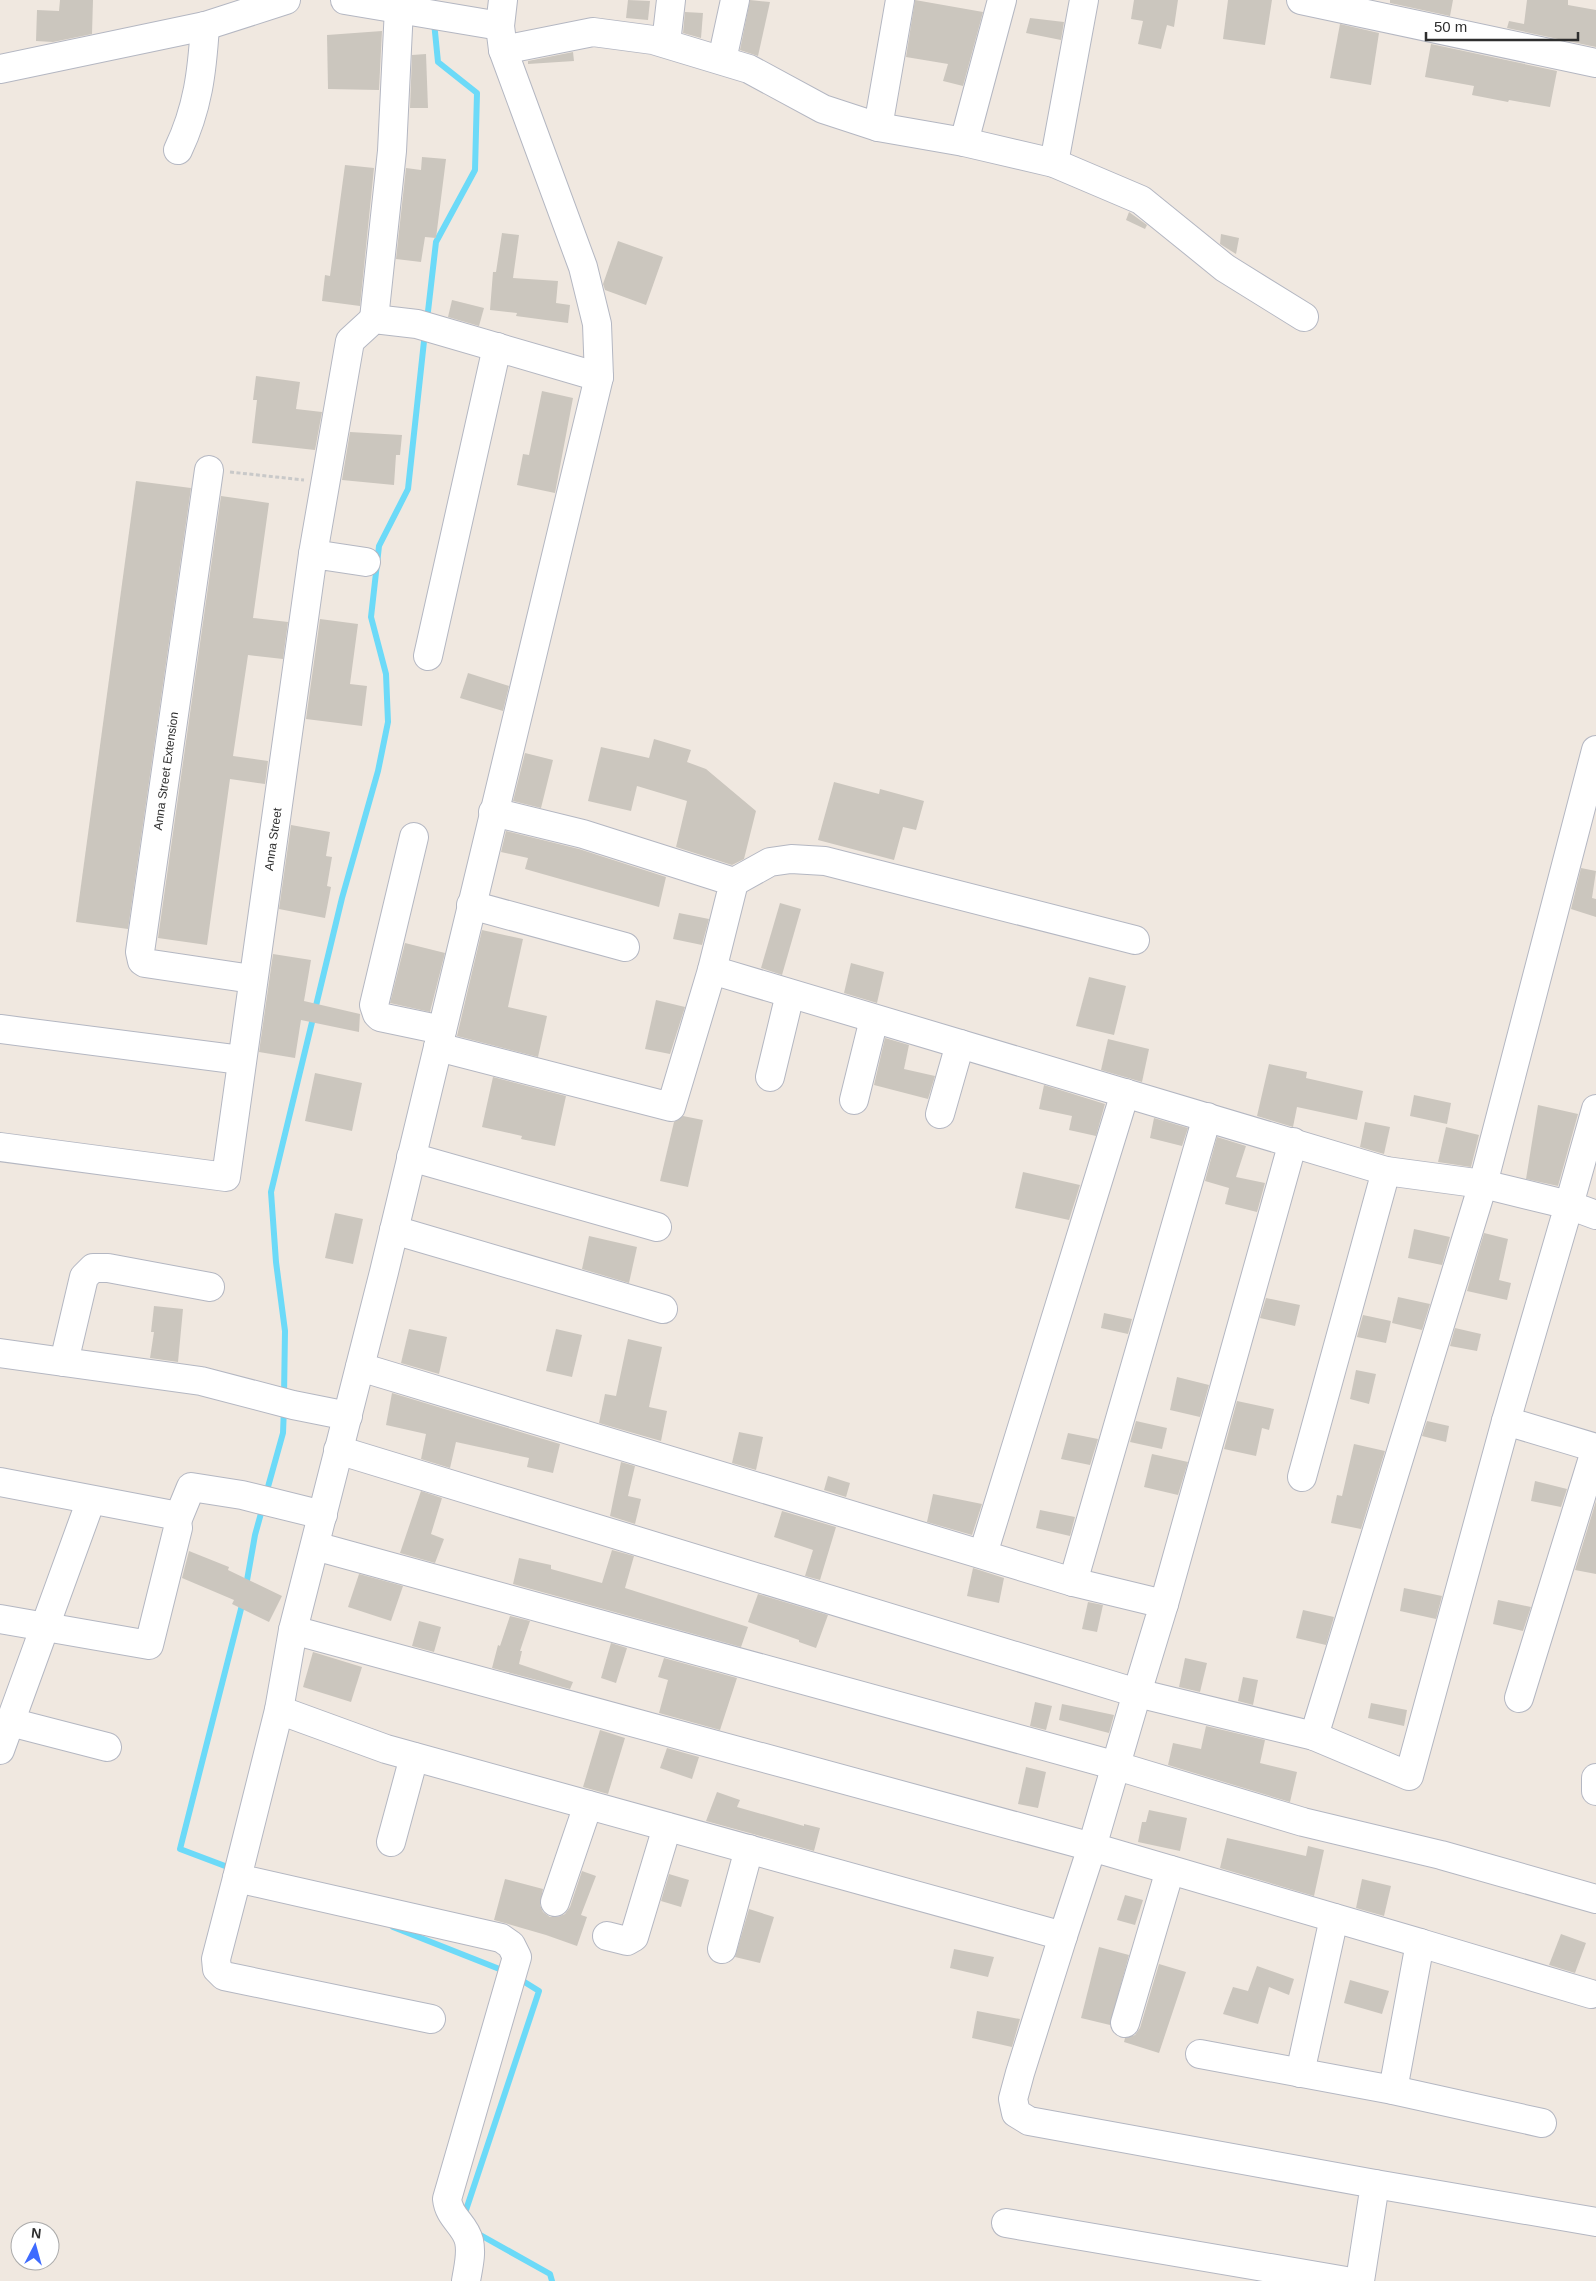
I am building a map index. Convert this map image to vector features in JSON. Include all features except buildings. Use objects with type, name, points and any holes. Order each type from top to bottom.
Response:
[{"type":"street","points":[[0,69],[205,26],[286,0]]},
{"type":"street","points":[[345,0],[502,25],[593,32],[666,43],[749,69],[823,109],[878,127],[964,142],[1054,163],[1141,200],[1225,268],[1304,317]]},
{"type":"street","points":[[666,43],[671,0]]},
{"type":"street","points":[[722,60],[735,0]]},
{"type":"street","points":[[878,127],[900,0]]},
{"type":"street","points":[[964,142],[1002,0]]},
{"type":"street","points":[[1054,163],[1084,0]]},
{"type":"street","points":[[1301,0],[1596,63]]},
{"type":"street","points":[[399,8],[392,151],[374,320],[426,327],[599,377]]},
{"type":"street","points":[[431,2019],[224,1976],[217,1969],[216,1959],[279,1710],[293,1630],[394,1230],[599,377],[597,324],[582,267],[502,25]]},
{"type":"street","points":[[178,150],[197,102],[203,65],[205,26]]},
{"type":"street","name":"Anna Street","points":[[0,1147],[226,1177],[252,979],[324,483],[350,341],[374,320]]},
{"type":"street","points":[[428,656],[498,347]]},
{"type":"street","name":"Anna Street Extension","points":[[209,470],[140,952],[142,961],[145,963],[252,979]]},
{"type":"street","points":[[313,554],[366,562]]},
{"type":"street","points":[[1314,1736],[1483,1184],[1596,750]]},
{"type":"street","points":[[493,812],[583,834],[734,882],[770,862],[790,859],[825,861],[1135,940]]},
{"type":"street","points":[[414,838],[374,1005],[380,1017],[440,1038],[671,1107],[712,970],[734,882]]},
{"type":"street","points":[[471,905],[625,947]]},
{"type":"street","points":[[712,970],[1207,1116],[1386,1171],[1483,1184],[1569,1205],[1596,1215]]},
{"type":"street","points":[[770,1077],[790,994]]},
{"type":"street","points":[[854,1100],[874,1019]]},
{"type":"street","points":[[0,1029],[241,1060]]},
{"type":"street","points":[[940,1114],[960,1044]]},
{"type":"street","points":[[983,1554],[1125,1093]]},
{"type":"street","points":[[338,1450],[1138,1693],[1314,1736],[1409,1776],[1506,1421],[1596,1109]]},
{"type":"street","points":[[1074,1582],[1207,1116]]},
{"type":"street","points":[[1293,1142],[1117,1766],[1020,2073],[1014,2099],[1016,2114],[1029,2121],[1596,2222]]},
{"type":"street","points":[[411,1157],[657,1227]]},
{"type":"street","points":[[1302,1477],[1386,1171]]},
{"type":"street","points":[[394,1230],[663,1309]]},
{"type":"street","points":[[64,1362],[84,1277],[93,1268],[108,1268],[210,1287]]},
{"type":"street","points":[[0,1353],[200,1381],[293,1405],[348,1416]]},
{"type":"street","points":[[360,1367],[1074,1582],[1164,1604]]},
{"type":"street","points":[[1506,1421],[1596,1448],[1519,1698]]},
{"type":"street","points":[[0,1482],[172,1515],[177,1520]]},
{"type":"street","points":[[0,1619],[149,1645],[178,1528],[177,1520],[191,1487],[242,1495],[323,1515]]},
{"type":"street","points":[[0,1750],[91,1500]]},
{"type":"street","points":[[315,1546],[1117,1766],[1270,1813],[1441,1855],[1596,1899]]},
{"type":"street","points":[[293,1630],[1092,1847],[1591,1994]]},
{"type":"street","points":[[279,1710],[386,1749],[1064,1936]]},
{"type":"street","points":[[10,1722],[107,1748]]},
{"type":"street","points":[[390,1842],[414,1757]]},
{"type":"street","points":[[1596,1778],[1596,1791]]},
{"type":"street","points":[[556,1902],[588,1805]]},
{"type":"street","points":[[607,1936],[627,1940],[634,1937],[667,1827]]},
{"type":"street","points":[[722,1949],[748,1849]]},
{"type":"street","points":[[1125,2023],[1170,1870]]},
{"type":"street","points":[[237,1878],[500,1938],[511,1945],[516,1957],[446,2199],[448,2210],[465,2231],[469,2241],[470,2256],[466,2281]]},
{"type":"street","points":[[1300,2073],[1334,1918]]},
{"type":"street","points":[[1392,2090],[1420,1943]]},
{"type":"street","points":[[1200,2054],[1392,2090],[1542,2123]]},
{"type":"street","points":[[1360,2281],[1375,2184]]},
{"type":"street","points":[[1006,2223],[1346,2281]]},
{"type":"path","points":[[209,470],[324,483]]},
{"type":"waterway","points":[[427,320],[436,242],[475,170],[477,93],[438,62],[434,22]]},
{"type":"waterway","points":[[284,1396],[285,1331],[276,1262],[271,1192],[342,898],[378,771],[388,722],[386,674],[371,617],[379,546],[408,489],[425,332]]},
{"type":"waterway","points":[[266,1494],[283,1433],[284,1408]]},
{"type":"waterway","points":[[246,1586],[255,1535],[263,1506]]},
{"type":"waterway","points":[[233,1869],[180,1849],[243,1601]]},
{"type":"waterway","points":[[393,1927],[507,1972]]},
{"type":"waterway","points":[[464,2216],[539,1991],[518,1978]]},
{"type":"waterway","points":[[475,2232],[550,2274],[552,2281]]}]
